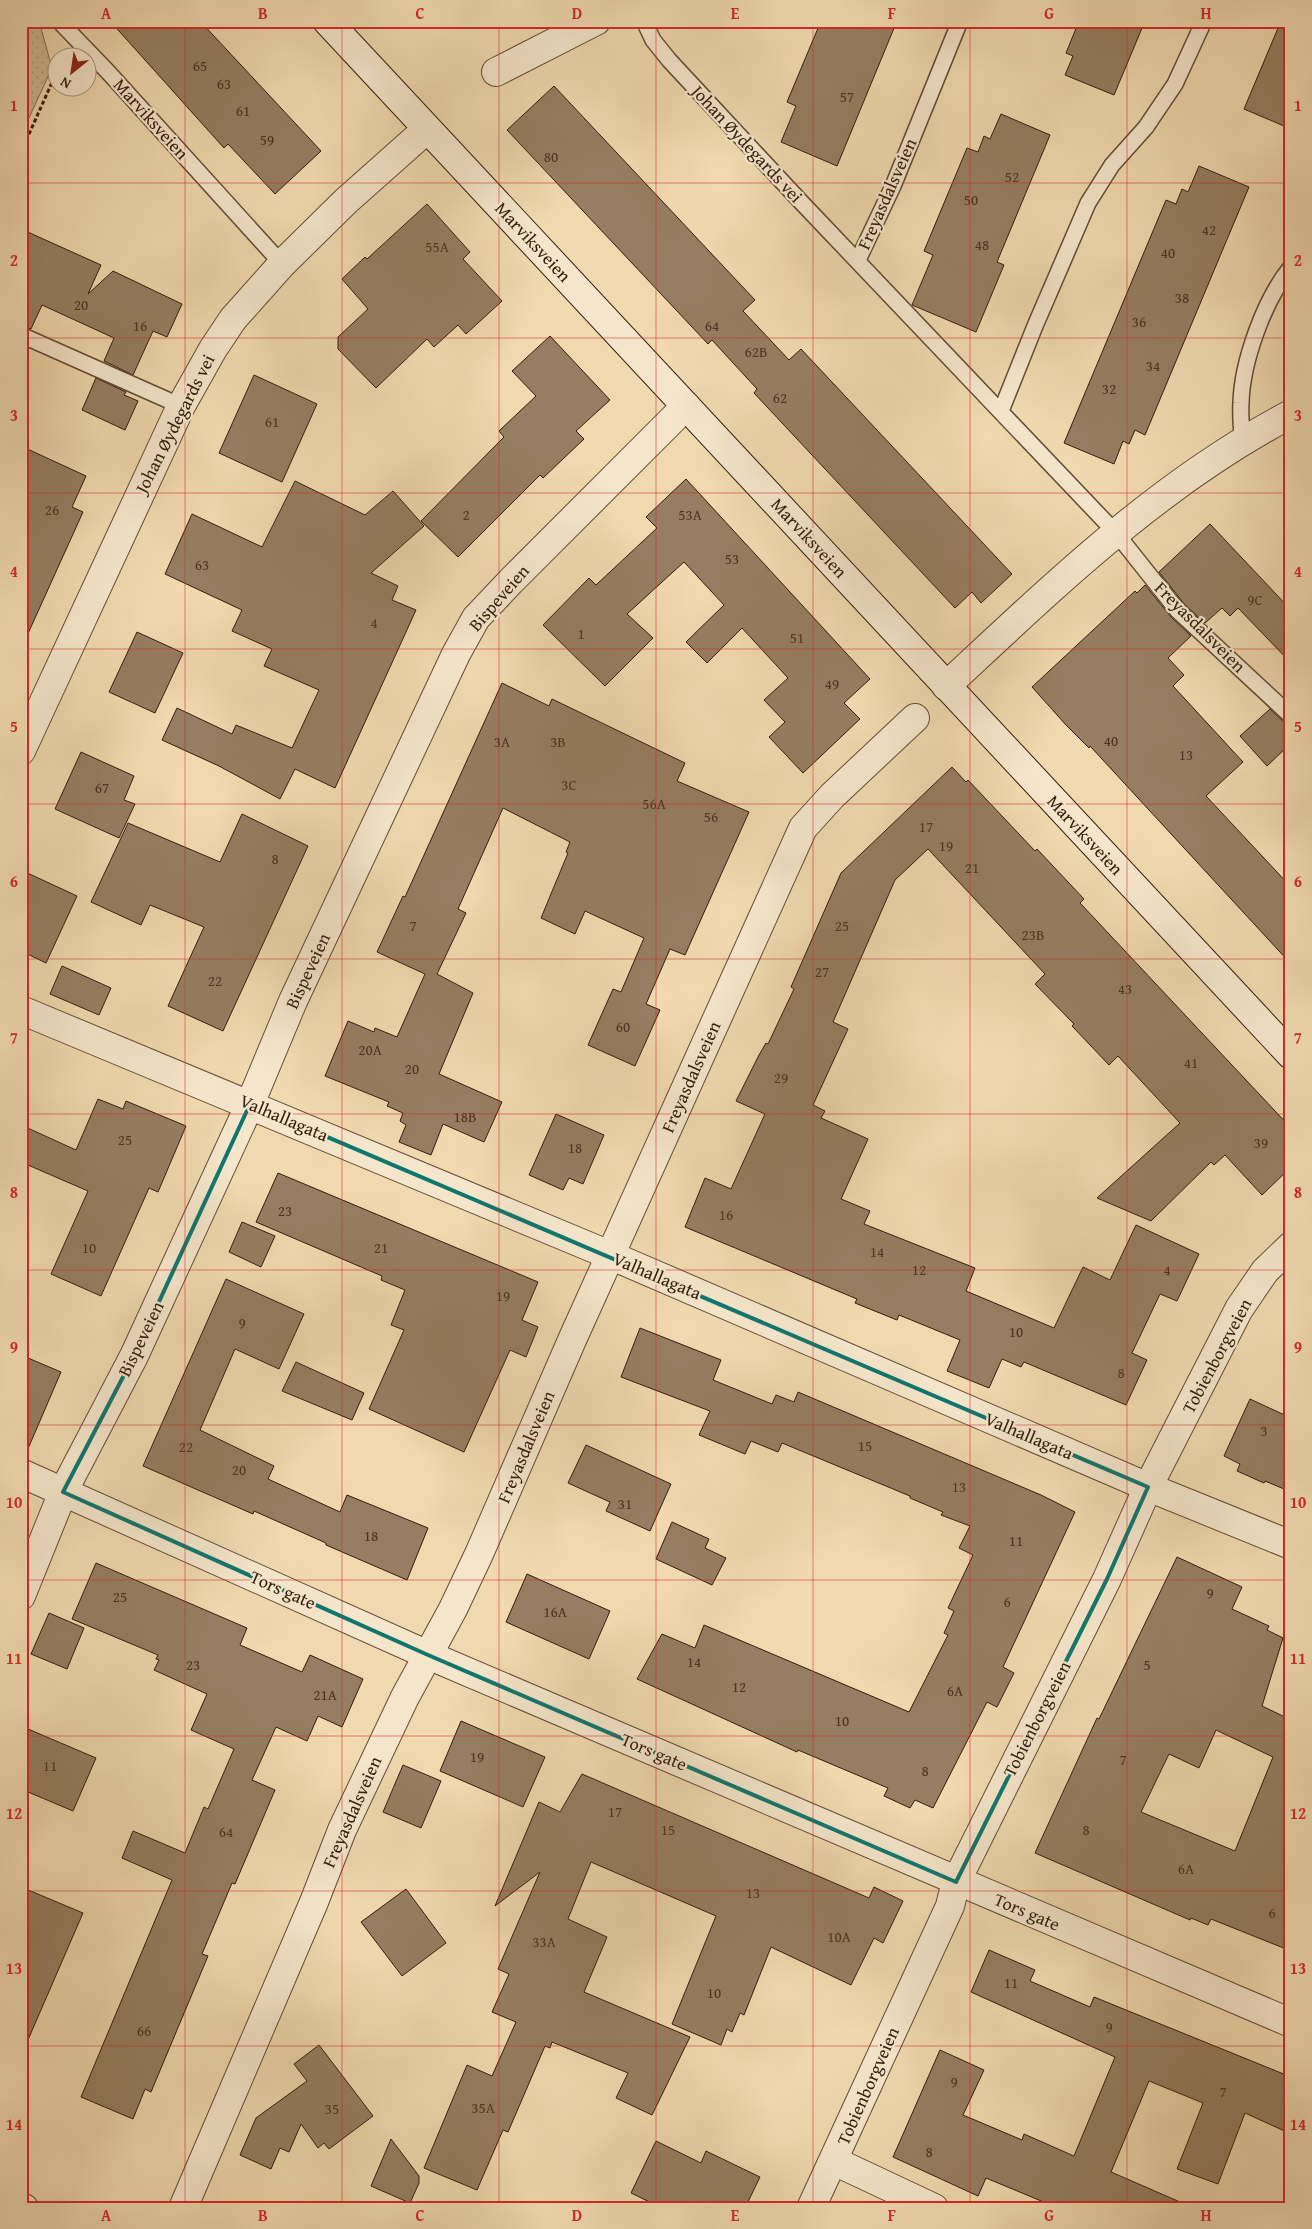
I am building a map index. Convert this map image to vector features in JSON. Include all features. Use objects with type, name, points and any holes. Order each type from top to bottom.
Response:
[{"type":"street","name":"Marviksveien","points":[[327,21],[1291,1055]]},
{"type":"street","points":[[496,72],[596,21]]},
{"type":"street","name":"Johan Øydegards vei","points":[[21,751],[181,406],[213,348],[233,319],[282,264],[346,201],[427,129]]},
{"type":"street","name":"Bispeveien","points":[[21,1596],[63,1492],[134,1356],[250,1104],[293,1001],[456,654],[476,618],[686,406]]},
{"type":"street","points":[[946,686],[1061,578],[1157,499],[1242,442],[1291,414]]},
{"type":"street","name":"Freyasdalsveien","points":[[183,2208],[314,1902],[342,1830],[405,1697],[483,1545],[572,1340],[612,1256],[803,828],[832,796],[915,718]]},
{"type":"street","name":"Valhallagata","points":[[21,1010],[612,1256],[1148,1487],[1291,1545]]},
{"type":"street","name":"Tobienborgveien","points":[[811,2208],[950,1906],[956,1882],[1107,1580],[1148,1487],[1240,1309],[1265,1271],[1291,1246]]},
{"type":"street","name":"Tors gate","points":[[21,1473],[428,1655],[1291,2024]]},
{"type":"street","points":[[834,2160],[934,2208]]},
{"type":"lane","name":"Marviksveien","points":[[59,21],[110,73],[282,264]]},
{"type":"lane","name":"Johan Øydegards vei","points":[[644,21],[653,40],[669,60],[858,260]]},
{"type":"lane","name":"Freyasdalsveien","points":[[960,21],[893,186],[858,260],[1116,533],[1178,611],[1291,716]]},
{"type":"lane","points":[[1001,412],[1035,326],[1088,203],[1112,166],[1146,127],[1175,84],[1204,21]]},
{"type":"lane","points":[[1242,442],[1241,402],[1250,351],[1264,312],[1283,277],[1291,268]]},
{"type":"lane","points":[[21,335],[181,406]]},
{"type":"path","points":[[21,152],[48,91]]},
{"type":"highlighted area","points":[[250,1104],[1148,1487],[1107,1579],[956,1882],[428,1655],[63,1492],[134,1356]]},
{"type":"shaded area","points":[[21,21],[39,21],[48,54],[48,77],[21,135]]},
{"type":"building","points":[[110,21],[200,21],[321,151],[275,194],[228,144],[224,148]]},
{"type":"building","points":[[821,21],[897,21],[837,166],[781,142],[796,106],[787,102]]},
{"type":"building","points":[[1079,21],[1145,21],[1114,95],[1065,75],[1073,56],[1066,53]]},
{"type":"building","points":[[1281,21],[1291,21],[1291,129],[1244,109]]},
{"type":"building","points":[[554,86],[755,300],[743,311],[789,360],[801,349],[1012,574],[981,603],[972,592],[955,608],[754,393],[757,389],[712,340],[708,344],[507,130]]},
{"type":"building","points":[[1001,114],[1050,135],[997,262],[1004,265],[976,332],[912,305],[933,255],[924,251],[967,148],[978,152],[984,136],[990,139]]},
{"type":"building","points":[[1199,166],[1249,187],[1145,435],[1135,430],[1129,444],[1123,441],[1114,464],[1064,443],[1166,200],[1176,204],[1182,189],[1188,192]]},
{"type":"building","points":[[427,204],[470,252],[463,259],[502,301],[466,334],[458,325],[434,347],[427,339],[376,388],[338,349],[338,337],[368,309],[342,279],[365,257],[367,259]]},
{"type":"building","points":[[21,229],[101,265],[88,294],[113,271],[182,304],[167,337],[153,331],[133,375],[104,361],[114,338],[42,305],[31,329],[21,326]]},
{"type":"building","points":[[550,336],[610,400],[576,431],[584,439],[543,478],[540,475],[458,557],[421,521],[504,437],[499,431],[536,396],[512,371]]},
{"type":"building","points":[[254,375],[317,404],[282,482],[219,453]]},
{"type":"building","points":[[96,378],[126,392],[124,395],[138,401],[125,430],[82,410]]},
{"type":"building","points":[[21,446],[86,476],[72,507],[83,512],[21,649]]},
{"type":"building","points":[[686,479],[870,679],[844,703],[860,719],[803,773],[769,737],[785,722],[764,700],[788,678],[742,628],[707,663],[686,642],[724,605],[684,562],[627,614],[653,638],[605,686],[543,625],[589,578],[596,585],[657,528],[646,517]]},
{"type":"building","points":[[295,481],[365,515],[393,491],[424,526],[371,573],[398,586],[392,600],[416,610],[335,788],[295,769],[280,799],[219,766],[162,740],[177,708],[232,734],[236,725],[292,748],[319,690],[264,666],[272,649],[232,631],[242,610],[165,574],[192,514],[262,547]]},
{"type":"building","points":[[1210,524],[1291,610],[1291,663],[1238,608],[1230,616],[1222,608],[1205,623],[1185,605],[1159,572]]},
{"type":"building","points":[[1145,585],[1171,617],[1191,636],[1168,658],[1184,675],[1173,686],[1243,762],[1206,796],[1291,887],[1291,964],[1090,746],[1089,748],[1066,725],[1032,687],[1135,591],[1137,593]]},
{"type":"building","points":[[137,632],[183,653],[155,713],[109,692]]},
{"type":"building","points":[[502,683],[549,706],[552,699],[685,763],[677,781],[749,812],[685,955],[670,949],[646,1004],[660,1010],[635,1066],[588,1045],[613,989],[621,992],[644,938],[585,911],[575,934],[541,918],[568,853],[566,852],[570,842],[503,808],[458,909],[466,913],[437,974],[473,993],[439,1074],[502,1102],[484,1142],[443,1124],[431,1155],[399,1142],[406,1125],[400,1121],[403,1113],[387,1106],[389,1102],[325,1076],[348,1021],[374,1032],[375,1028],[397,1037],[425,974],[377,952],[403,896],[405,897]]},
{"type":"building","points":[[1291,689],[1291,703],[1283,696]]},
{"type":"building","points":[[1270,709],[1285,723],[1291,725],[1291,743],[1267,766],[1240,736]]},
{"type":"building","points":[[81,752],[134,776],[124,800],[135,804],[119,838],[55,809]]},
{"type":"building","points":[[952,767],[966,782],[968,780],[1035,851],[1037,849],[1084,899],[1080,903],[1291,1128],[1291,1167],[1262,1195],[1225,1155],[1214,1165],[1211,1162],[1151,1221],[1097,1198],[1180,1123],[1118,1056],[1109,1065],[1072,1026],[1074,1024],[1035,984],[1045,974],[928,849],[895,880],[833,1022],[848,1029],[813,1105],[825,1111],[821,1118],[868,1139],[841,1199],[870,1211],[864,1224],[975,1268],[966,1291],[1054,1328],[1083,1267],[1110,1280],[1136,1225],[1199,1254],[1177,1301],[1160,1294],[1132,1353],[1147,1360],[1126,1405],[1024,1362],[1021,1367],[1002,1359],[989,1388],[947,1371],[960,1340],[899,1315],[897,1320],[855,1303],[857,1299],[685,1227],[705,1178],[731,1189],[765,1114],[736,1101],[759,1055],[766,1043],[768,1044],[794,989],[791,987],[841,873]]},
{"type":"building","points":[[242,814],[308,846],[223,1031],[168,1006],[204,927],[150,905],[141,925],[91,902],[128,823],[220,862]]},
{"type":"building","points":[[21,870],[77,896],[46,963],[21,951]]},
{"type":"building","points":[[62,966],[111,988],[99,1015],[50,994]]},
{"type":"building","points":[[98,1099],[123,1109],[126,1101],[186,1126],[158,1192],[149,1188],[101,1296],[51,1274],[88,1191],[21,1162],[21,1125],[76,1150]]},
{"type":"building","points":[[556,1114],[604,1135],[583,1184],[569,1178],[563,1190],[529,1175]]},
{"type":"building","points":[[278,1173],[538,1282],[522,1320],[538,1327],[526,1357],[510,1350],[464,1452],[369,1409],[404,1330],[391,1325],[405,1290],[381,1280],[382,1276],[256,1222]]},
{"type":"building","points":[[242,1222],[275,1236],[261,1267],[229,1252]]},
{"type":"building","points":[[226,1279],[304,1314],[279,1369],[235,1349],[200,1430],[274,1466],[268,1479],[340,1512],[347,1495],[428,1528],[407,1580],[254,1511],[253,1514],[143,1466]]},
{"type":"building","points":[[640,1328],[721,1360],[713,1380],[772,1404],[776,1395],[794,1402],[798,1392],[1041,1495],[1075,1512],[1003,1667],[1014,1673],[997,1707],[987,1702],[933,1808],[915,1800],[910,1808],[884,1796],[888,1788],[798,1750],[797,1752],[637,1679],[662,1634],[695,1648],[704,1625],[909,1712],[948,1635],[944,1633],[954,1611],[948,1608],[973,1555],[959,1548],[970,1526],[941,1515],[943,1512],[910,1498],[910,1496],[782,1443],[778,1452],[751,1441],[745,1454],[699,1435],[710,1411],[621,1377]]},
{"type":"building","points":[[21,1355],[61,1372],[24,1458],[21,1458]]},
{"type":"building","points":[[296,1362],[364,1393],[352,1420],[282,1391]]},
{"type":"building","points":[[1250,1399],[1291,1418],[1291,1473],[1284,1489],[1265,1481],[1264,1483],[1237,1471],[1240,1464],[1224,1456]]},
{"type":"building","points":[[586,1445],[671,1484],[650,1531],[606,1511],[610,1502],[568,1483]]},
{"type":"building","points":[[672,1522],[709,1539],[705,1548],[726,1558],[712,1585],[656,1559]]},
{"type":"building","points":[[1177,1557],[1242,1587],[1232,1609],[1269,1626],[1267,1630],[1283,1638],[1262,1706],[1289,1719],[1291,1718],[1291,1951],[1211,1919],[1208,1925],[1191,1918],[1190,1920],[1035,1853],[1097,1718],[1099,1719]],"holes":[[[1216,1730],[1273,1757],[1235,1851],[1141,1812],[1169,1754],[1199,1768]]]},
{"type":"building","points":[[96,1563],[247,1628],[240,1645],[302,1672],[310,1655],[363,1679],[342,1727],[318,1716],[307,1741],[276,1727],[252,1780],[275,1790],[235,1884],[232,1883],[202,1954],[208,1956],[151,2092],[145,2089],[133,2119],[81,2097],[172,1880],[122,1858],[133,1831],[185,1853],[204,1807],[208,1809],[234,1749],[191,1730],[207,1694],[154,1670],[159,1660],[156,1659],[158,1655],[72,1619]]},
{"type":"building","points":[[527,1574],[610,1611],[589,1659],[506,1622]]},
{"type":"building","points":[[49,1613],[84,1628],[67,1669],[31,1654]]},
{"type":"building","points":[[461,1721],[545,1757],[523,1807],[440,1771]]},
{"type":"building","points":[[21,1726],[96,1758],[73,1811],[21,1789]]},
{"type":"building","points":[[403,1765],[441,1781],[421,1828],[383,1812]]},
{"type":"building","points":[[582,1774],[869,1898],[874,1887],[903,1901],[883,1943],[874,1938],[851,1985],[771,1947],[744,2015],[740,2013],[732,2032],[727,2029],[721,2045],[672,2024],[716,1916],[591,1862],[568,1919],[607,1937],[584,1992],[690,2037],[652,2115],[616,2098],[628,2073],[552,2042],[550,2048],[545,2046],[508,2132],[503,2130],[477,2190],[424,2168],[467,2065],[492,2076],[516,2022],[492,2012],[509,1974],[498,1969],[540,1872],[495,1906],[539,1802],[560,1812]]},
{"type":"building","points":[[21,1887],[83,1913],[21,2056]]},
{"type":"building","points":[[406,1889],[446,1943],[402,1976],[361,1922]]},
{"type":"building","points":[[989,1950],[1035,1970],[1030,1981],[1090,2007],[1094,1997],[1291,2077],[1291,2134],[1245,2113],[1218,2184],[1177,2169],[1203,2103],[1149,2081],[1111,2172],[1194,2208],[1058,2208],[986,2178],[978,2196],[893,2157],[940,2050],[984,2070],[963,2115],[1022,2140],[1024,2134],[1074,2156],[1115,2057],[971,1992]]},
{"type":"building","points":[[319,2045],[373,2116],[329,2149],[324,2143],[318,2148],[301,2124],[289,2152],[280,2148],[271,2169],[240,2155],[256,2118],[307,2081],[294,2064]]},
{"type":"building","points":[[391,2139],[419,2176],[419,2183],[410,2203],[371,2186]]},
{"type":"building","points":[[656,2141],[701,2163],[706,2151],[760,2177],[745,2208],[662,2208],[631,2193]]}]
